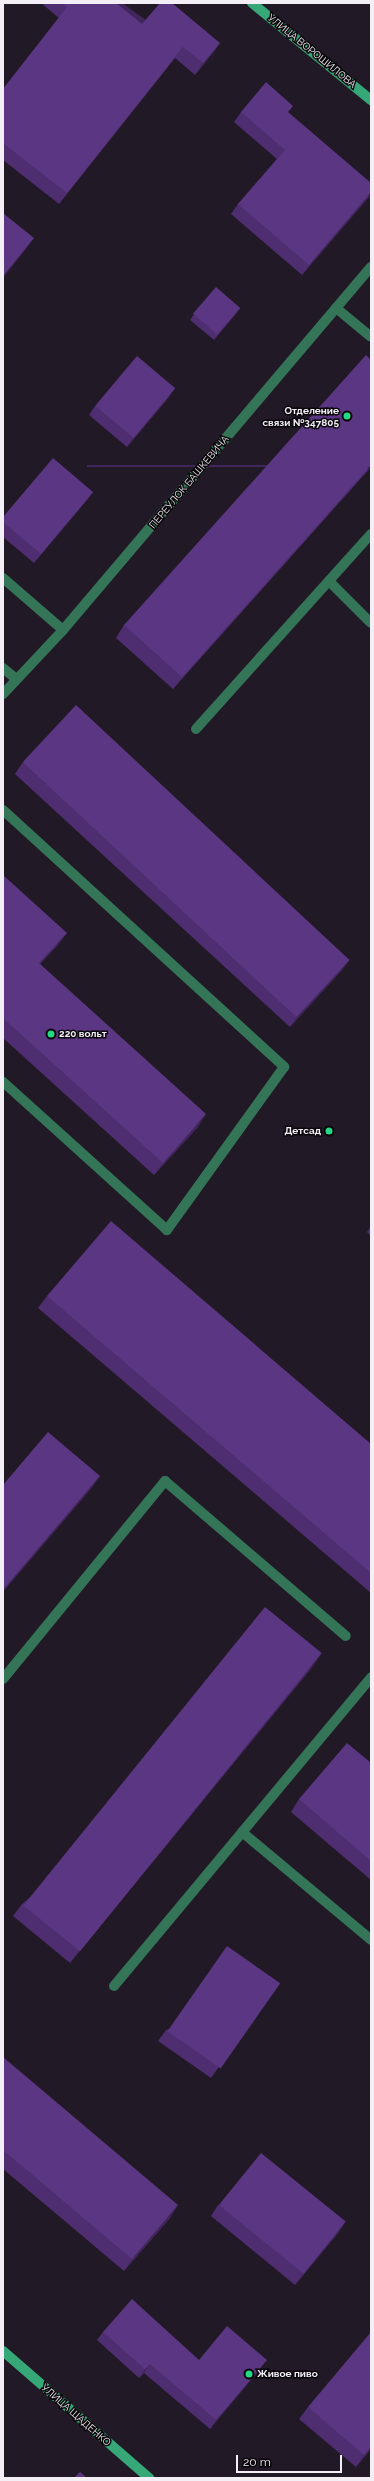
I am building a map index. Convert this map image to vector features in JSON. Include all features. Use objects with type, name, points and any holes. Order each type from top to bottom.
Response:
[{"type":"street","name":"УЛИЦА ВОРОШИЛОВА","points":[[252,3],[371,100]]},
{"type":"street","name":"ПЕРЕУЛОК БАШКЕВИЧА","points":[[3,694],[63,630],[371,267]]},
{"type":"street","points":[[336,308],[371,337]]},
{"type":"street","points":[[196,729],[371,534]]},
{"type":"street","points":[[3,578],[63,630]]},
{"type":"street","points":[[329,581],[371,622]]},
{"type":"street","points":[[3,668],[16,679]]},
{"type":"street","points":[[3,810],[284,1067],[167,1230],[3,1082]]},
{"type":"street","points":[[3,1680],[165,1482],[346,1636]]},
{"type":"street","points":[[114,1986],[371,1677]]},
{"type":"street","points":[[242,1832],[371,1940]]},
{"type":"street","name":"УЛИЦА ЩАДЕНКО","points":[[3,2351],[149,2478]]},
{"type":"building","points":[[62,3],[116,3],[142,24],[160,3],[172,3],[220,43],[203,63],[183,47],[67,193],[3,143],[3,89],[67,7]]},
{"type":"building","points":[[266,82],[293,106],[288,112],[371,183],[371,192],[309,265],[238,204],[285,150],[241,112]]},
{"type":"building","points":[[3,213],[34,238],[3,276]]},
{"type":"building","points":[[216,287],[240,308],[217,334],[193,313]]},
{"type":"building","points":[[366,355],[371,360],[371,465],[182,677],[124,625]]},
{"type":"building","points":[[137,356],[175,388],[134,438],[95,406]]},
{"type":"building","points":[[53,458],[93,492],[41,554],[3,522],[3,517]]},
{"type":"building","points":[[76,705],[350,960],[296,1017],[23,762]]},
{"type":"building","points":[[3,875],[67,933],[39,963],[206,1114],[163,1163],[3,1018]]},
{"type":"building","points":[[111,1221],[371,1444],[371,1573],[47,1296]]},
{"type":"building","points":[[48,1432],[100,1476],[3,1590],[3,1485]]},
{"type":"building","points":[[265,1607],[322,1653],[80,1951],[23,1905]]},
{"type":"building","points":[[347,1743],[371,1763],[371,1861],[299,1799]]},
{"type":"building","points":[[227,1946],[280,1983],[221,2068],[167,2031]]},
{"type":"building","points":[[3,2057],[178,2205],[132,2259],[3,2150]]},
{"type":"building","points":[[261,2153],[346,2222],[304,2274],[219,2205]]},
{"type":"building","points":[[132,2299],[199,2360],[227,2326],[267,2360],[216,2420],[150,2364],[145,2369],[103,2332]]},
{"type":"building","points":[[371,2332],[371,2447],[364,2455],[308,2407]]},
{"type":"building","points":[[80,2472],[87,2478],[74,2478]]},
{"type":"place","name":"Отделение связи №347805","points":[[347,416]]},
{"type":"place","name":"220 вольт","points":[[51,1034]]},
{"type":"place","name":"Детсад","points":[[329,1131]]},
{"type":"place","name":"Живое пиво","points":[[249,2374]]}]
